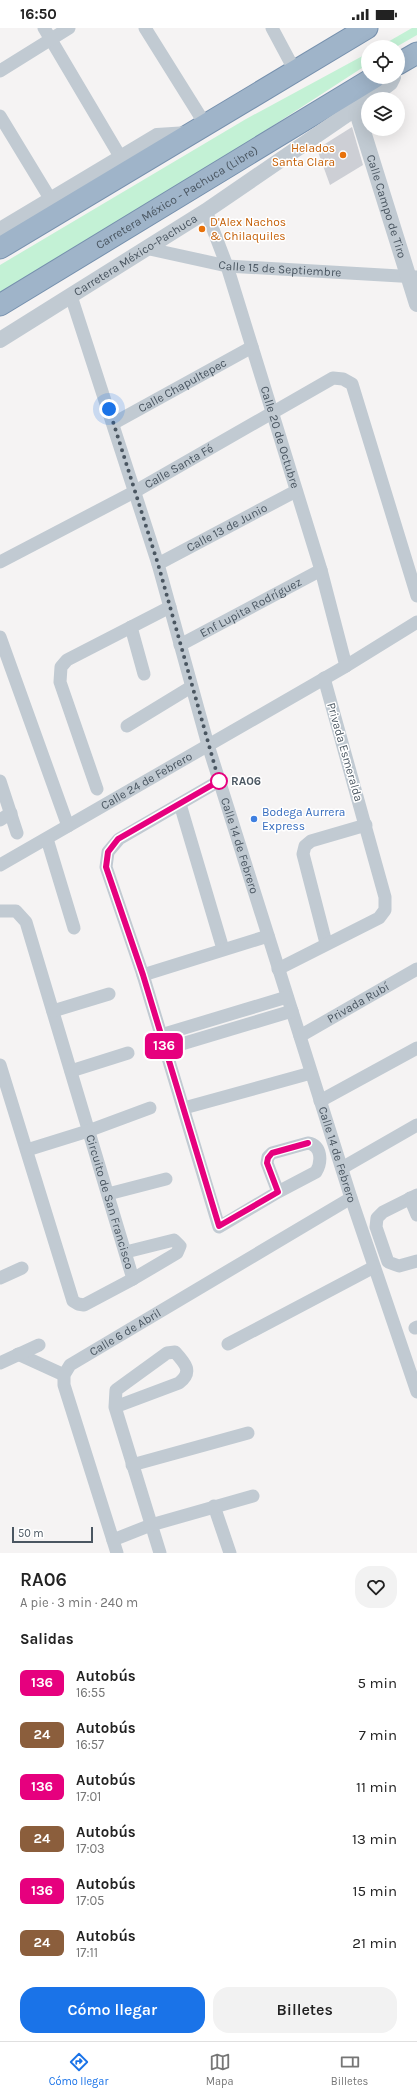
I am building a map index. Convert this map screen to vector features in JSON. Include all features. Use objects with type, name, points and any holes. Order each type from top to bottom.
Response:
[{"type":"highway","points":[[0,248],[367,28]]},
{"type":"highway","name":"Carretera México - Pachuca (Libre)","points":[[0,305],[363,84]]},
{"type":"street","points":[[44,28],[121,158]]},
{"type":"street","points":[[0,71],[69,28]]},
{"type":"street","points":[[0,230],[157,136],[197,129],[145,28]]},
{"type":"street","points":[[272,28],[295,70]]},
{"type":"street","name":"Carretera México-Pachuca","points":[[378,92],[389,84]]},
{"type":"street","name":"Carretera México-Pachuca","points":[[0,340],[206,211],[361,105]]},
{"type":"street","points":[[0,116],[51,200]]},
{"type":"street","name":"Calle Campo de Tiro","points":[[373,136],[413,277],[417,304]]},
{"type":"street","name":"Calle 20 de Octubre","points":[[206,211],[227,266],[321,570],[346,666]]},
{"type":"street","name":"Calle 15 de Septiembre","points":[[146,248],[227,266],[413,277]]},
{"type":"street","name":"Calle 14 de Febrero","points":[[71,296],[114,423],[134,492],[158,564],[208,745],[278,969],[351,1198],[417,1392]]},
{"type":"street","name":"Calle Chapultepec","points":[[114,423],[252,347]]},
{"type":"street","name":"Calle Santa Fé","points":[[0,562],[134,492],[272,414],[332,378],[343,379],[352,384],[417,596]]},
{"type":"street","name":"Calle 13 de Junio","points":[[158,564],[296,491]]},
{"type":"street","name":"Enf Lupita Rodríguez","points":[[180,645],[321,570]]},
{"type":"street","points":[[97,788],[60,682],[61,667],[67,660],[170,607]]},
{"type":"street","name":"Calle 24 de Febrero","points":[[0,865],[346,666],[417,622]]},
{"type":"street","points":[[131,627],[144,674]]},
{"type":"street","points":[[0,637],[68,826]]},
{"type":"street","name":"Privada Esmeralda","points":[[278,969],[326,943],[379,918],[385,910],[384,897],[366,826],[324,678]]},
{"type":"street","points":[[127,726],[191,687]]},
{"type":"street","points":[[0,781],[5,816],[17,833]]},
{"type":"street","points":[[219,781],[118,839],[108,852],[106,867],[143,975],[219,1226],[278,1192]]},
{"type":"street","points":[[180,804],[223,950]]},
{"type":"street","points":[[326,943],[303,854],[305,846],[311,841],[366,826]]},
{"type":"street","points":[[47,839],[74,928]]},
{"type":"street","name":"Circuito de San Francisco","points":[[0,911],[16,911],[26,922],[133,1279],[84,1305],[73,1301],[0,1065]]},
{"type":"street","points":[[143,975],[268,936]]},
{"type":"street","name":"Privada Rubí","points":[[300,1036],[417,969]]},
{"type":"street","points":[[52,1011],[109,994]]},
{"type":"street","points":[[161,1035],[287,997]]},
{"type":"street","points":[[165,1049],[292,1011]]},
{"type":"street","points":[[320,1101],[417,1048]]},
{"type":"street","points":[[71,1071],[128,1053]]},
{"type":"street","points":[[184,1108],[311,1073]]},
{"type":"street","points":[[27,1150],[88,1131],[150,1108]]},
{"type":"street","points":[[342,1168],[417,1125]]},
{"type":"street","points":[[108,1194],[166,1179]]},
{"type":"street","points":[[417,1215],[414,1197],[383,1212],[378,1218],[376,1227],[388,1262],[399,1266],[417,1260]]},
{"type":"street","name":"Calle 6 de Abril","points":[[64,1375],[70,1365],[351,1198]]},
{"type":"street","points":[[126,1252],[174,1240],[180,1246],[177,1252],[133,1279]]},
{"type":"street","points":[[228,1344],[374,1267]]},
{"type":"street","points":[[0,1278],[22,1268]]},
{"type":"street","points":[[0,1363],[39,1345]]},
{"type":"street","points":[[114,1407],[180,1383],[186,1377],[188,1370],[181,1358],[175,1352],[167,1353],[135,1376],[116,1390],[114,1407],[160,1553]]},
{"type":"street","points":[[18,1354],[64,1375],[64,1385],[117,1553]]},
{"type":"street","points":[[132,1465],[248,1433]]},
{"type":"street","points":[[113,1540],[151,1525],[253,1496]]},
{"type":"street","points":[[214,1506],[230,1553]]},
{"type":"green space","points":[[412,28],[417,28],[417,35],[405,42],[405,40],[391,40]]},
{"type":"green space","points":[[361,57],[361,69],[254,138],[0,294],[0,265],[246,119]]},
{"type":"building","name":"Helados Santa Clara","points":[[352,127],[363,165],[330,185],[317,149]]},
{"type":"bus line","name":"136","points":[[219,781],[118,839],[108,852],[106,867],[143,975],[219,1226],[278,1192],[267,1163],[268,1158],[272,1153],[308,1143]]},
{"type":"place","name":"Helados Santa Clara","points":[[343,155]]},
{"type":"place","name":"D'Alex Nachos & Chilaquiles","points":[[202,229]]},
{"type":"place","name":"RA06","points":[[219,781]]},
{"type":"place","name":"Bodega Aurrera Express","points":[[254,819]]},
{"type":"route","points":[[109,409],[158,564],[219,781]]}]
